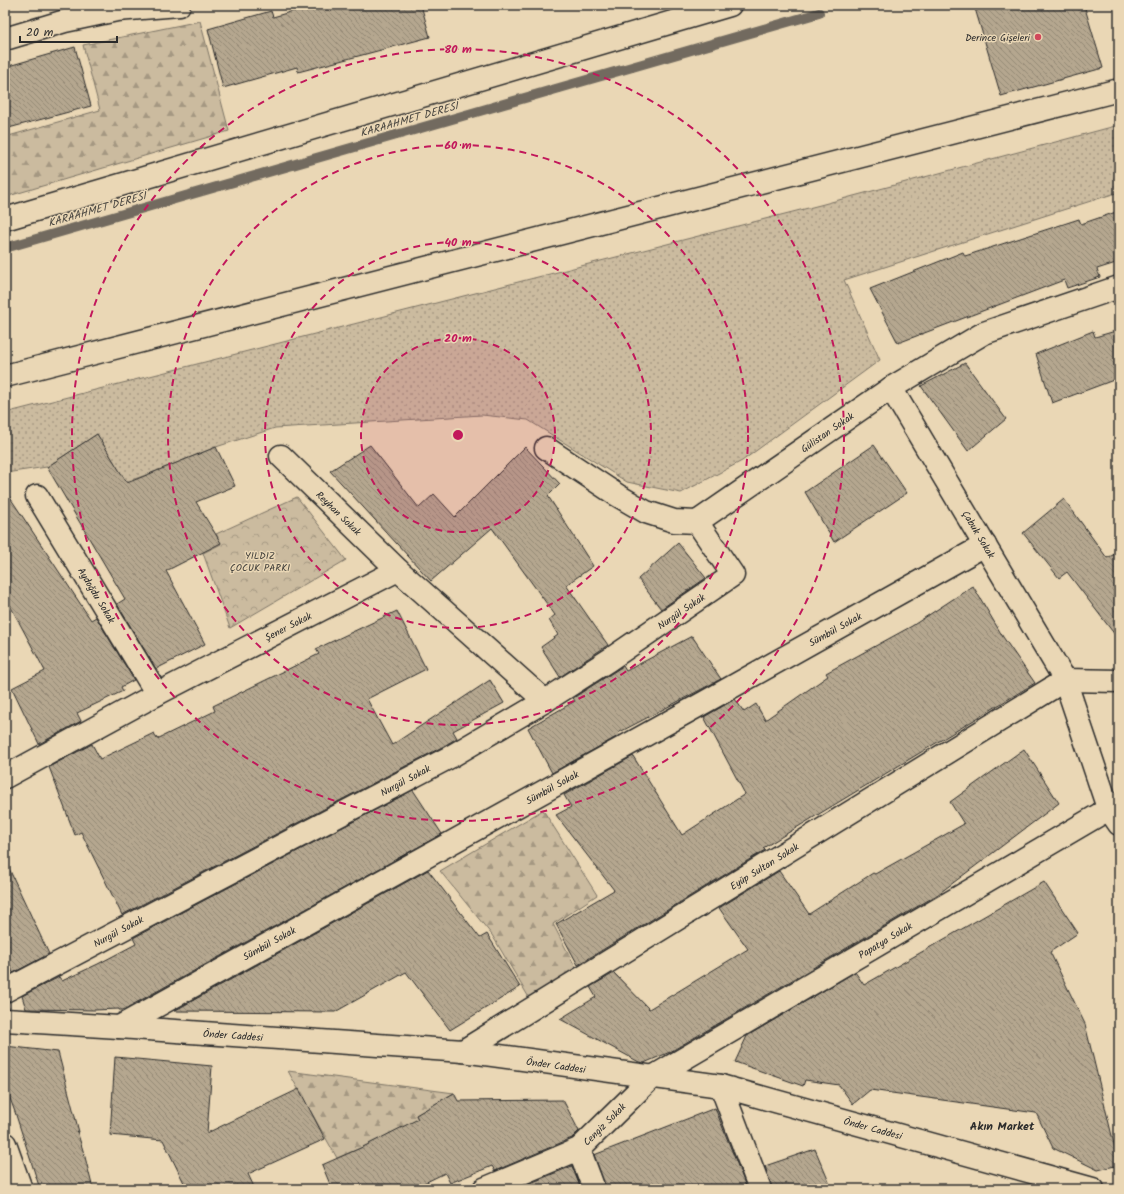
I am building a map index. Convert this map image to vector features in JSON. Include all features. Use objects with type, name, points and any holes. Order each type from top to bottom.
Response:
[{"type":"street","points":[[5,39],[65,21],[117,10],[179,5]]},
{"type":"street","points":[[5,219],[730,5]]},
{"type":"street","points":[[5,376],[1119,90]]},
{"type":"street","name":"Gülistan Sokak","points":[[697,522],[891,388],[984,333],[1119,287]]},
{"type":"street","name":"Çabuk Sokak","points":[[891,388],[1065,680],[1115,811]]},
{"type":"street","points":[[546,448],[617,495],[646,512],[674,520],[697,522]]},
{"type":"street","name":"Reyhan Sokak","points":[[281,456],[398,570]]},
{"type":"street","name":"Aydoğdu Sokak","points":[[38,496],[157,694]]},
{"type":"street","name":"Nurgül Sokak","points":[[5,991],[450,757],[545,701],[609,660],[733,575],[697,522]]},
{"type":"street","name":"Sümbül Sokak","points":[[118,1027],[985,545]]},
{"type":"street","points":[[398,570],[545,701]]},
{"type":"street","name":"Şener Sokak","points":[[5,777],[157,694],[398,570]]},
{"type":"street","points":[[1065,680],[1119,681]]},
{"type":"street","name":"Eyüp Sultan Sokak","points":[[463,1052],[1065,680]]},
{"type":"street","name":"Papatya Sokak","points":[[651,1078],[1115,811]]},
{"type":"street","name":"Önder Caddesi","points":[[5,1020],[463,1052],[651,1078],[721,1086],[1093,1189]]},
{"type":"street","name":"Cengiz Sokak","points":[[484,1189],[579,1149],[651,1078]]},
{"type":"street","points":[[721,1086],[760,1189]]},
{"type":"street","points":[[5,1144],[21,1189]]},
{"type":"street","points":[[579,1149],[594,1189]]},
{"type":"green space","points":[[200,21],[229,131],[5,197],[5,137],[100,110],[83,45]]},
{"type":"green space","points":[[1119,125],[1119,192],[844,280],[880,360],[742,461],[681,493],[627,482],[528,420],[482,415],[275,428],[216,447],[126,482],[97,434],[47,467],[5,473],[5,413],[820,205]]},
{"type":"green space","name":"YILDIZ ÇOCUK PARKI","points":[[297,497],[346,560],[230,628],[203,553],[221,544],[216,534]]},
{"type":"green space","points":[[543,810],[597,895],[553,924],[577,970],[531,1001],[492,935],[440,871]]},
{"type":"green space","points":[[288,1071],[454,1093],[416,1115],[418,1120],[337,1158]]},
{"type":"building","points":[[314,5],[421,5],[430,37],[298,72],[297,67],[223,88],[208,29],[271,11],[273,17]]},
{"type":"building","name":"Derince Gişeleri","points":[[974,5],[1084,5],[1103,68],[1001,96]]},
{"type":"building","points":[[75,47],[91,106],[5,129],[5,67]]},
{"type":"building","points":[[1119,211],[1119,262],[1097,269],[1100,277],[1067,288],[1064,280],[898,343],[870,289],[963,252],[965,256],[1079,219],[1081,224]]},
{"type":"building","points":[[1119,330],[1119,378],[1052,403],[1036,354],[1093,331],[1095,337]]},
{"type":"building","points":[[965,363],[1006,419],[968,451],[921,386]]},
{"type":"building","points":[[97,434],[127,483],[216,447],[235,486],[196,502],[221,543],[166,571],[205,644],[156,669],[117,604],[125,599],[47,467]]},
{"type":"building","points":[[370,445],[419,508],[434,494],[455,517],[525,447],[560,484],[548,496],[593,566],[566,585],[608,645],[560,677],[541,647],[558,635],[549,620],[555,615],[492,528],[431,581],[330,471]]},
{"type":"building","points":[[874,445],[907,493],[834,542],[805,492]]},
{"type":"building","points":[[5,490],[91,620],[96,617],[134,680],[121,687],[123,691],[77,713],[81,721],[39,744],[12,688],[45,671],[5,596]]},
{"type":"building","points":[[1064,499],[1107,558],[1119,552],[1119,640],[1067,572],[1059,578],[1023,533]]},
{"type":"building","points":[[678,543],[706,578],[661,609],[638,579]]},
{"type":"building","points":[[973,586],[1003,637],[1035,683],[763,848],[765,850],[578,965],[556,924],[614,890],[556,815],[571,807],[564,795],[633,756],[682,835],[745,794],[704,717],[735,699],[744,712],[756,704],[765,720],[828,676],[826,673],[912,626]]},
{"type":"building","points":[[397,611],[426,669],[367,699],[392,745],[490,680],[504,703],[453,731],[457,738],[444,746],[122,915],[81,832],[75,835],[49,767],[92,744],[100,759],[154,733],[157,739],[215,711],[213,706],[319,654],[316,649]]},
{"type":"building","points":[[692,636],[721,679],[618,733],[620,735],[552,773],[528,728],[575,701],[573,698],[623,666],[626,671]]},
{"type":"building","points":[[1024,749],[1059,803],[937,895],[670,1052],[644,1063],[639,1062],[560,1019],[596,997],[590,987],[614,973],[649,1009],[748,949],[719,908],[779,871],[809,914],[873,873],[875,874],[964,824],[950,802]]},
{"type":"building","points":[[413,790],[442,834],[123,1010],[26,1009],[22,996],[59,977],[62,981],[136,944],[133,938]]},
{"type":"building","points":[[5,860],[49,954],[13,973],[11,967],[5,969]]},
{"type":"building","points":[[428,870],[480,938],[487,934],[520,987],[450,1030],[406,972],[335,1012],[174,1011]]},
{"type":"building","points":[[1044,882],[1078,933],[1050,952],[1085,1024],[1119,1165],[1098,1170],[1053,1148],[1036,1113],[870,1090],[853,1104],[839,1085],[805,1080],[803,1086],[735,1062],[747,1036],[855,972],[864,985]]},
{"type":"building","points":[[5,1046],[58,1052],[93,1189],[40,1189],[5,1085]]},
{"type":"building","points":[[115,1057],[212,1066],[207,1133],[299,1089],[325,1139],[248,1174],[255,1189],[187,1189],[163,1140],[110,1135]]},
{"type":"building","points":[[454,1093],[458,1101],[563,1100],[579,1131],[572,1138],[495,1171],[492,1166],[450,1183],[445,1173],[412,1189],[332,1189],[322,1165],[365,1146],[418,1119],[416,1115]]},
{"type":"building","points":[[715,1108],[747,1189],[606,1189],[594,1155]]},
{"type":"building","points":[[815,1149],[832,1189],[772,1189],[765,1166]]},
{"type":"building","points":[[572,1166],[581,1189],[516,1189]]},
{"type":"waterway","name":"KARAAHMET DERESİ","points":[[5,248],[819,13]]},
{"type":"place","name":"Derince Gişeleri","points":[[1038,37]]},
{"type":"district","name":"Akın Market","points":[[1002,1126]]}]
